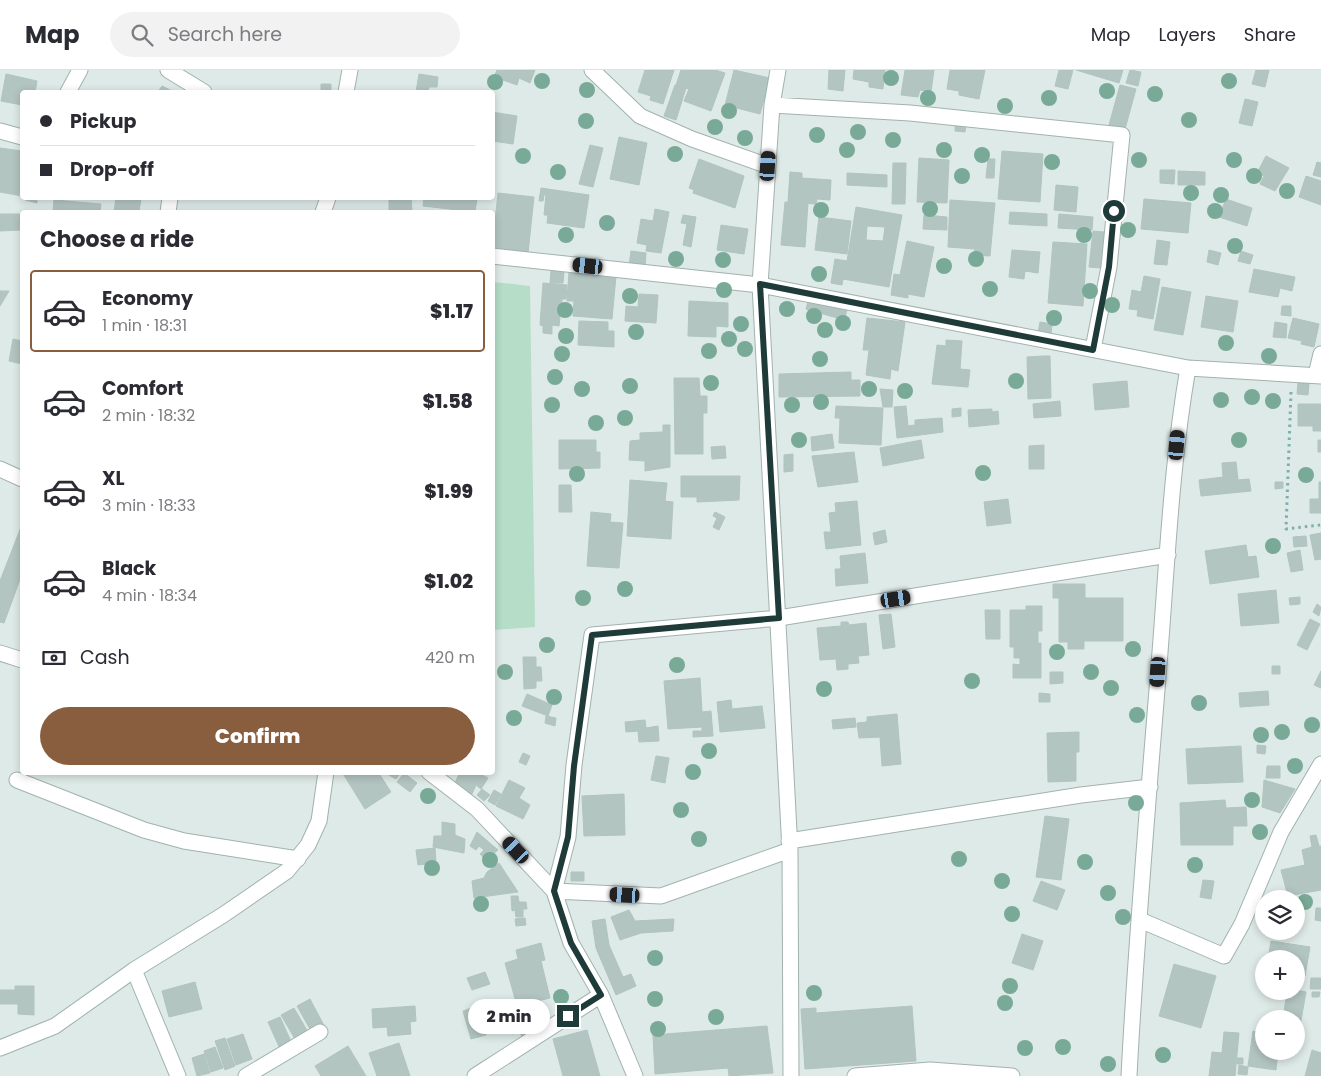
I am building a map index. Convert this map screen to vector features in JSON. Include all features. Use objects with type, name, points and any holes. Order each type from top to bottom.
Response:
[{"type":"street","points":[[69,90],[80,70]]},
{"type":"street","points":[[168,70],[201,90]]},
{"type":"street","points":[[346,90],[350,70]]},
{"type":"street","points":[[592,70],[640,116],[692,139],[768,166]]},
{"type":"street","points":[[778,70],[772,106],[760,284],[779,618],[789,845],[792,1076]]},
{"type":"street","points":[[772,106],[910,113],[1122,135],[1109,267],[1093,350]]},
{"type":"street","points":[[0,131],[20,137]]},
{"type":"street","points":[[495,256],[760,284],[1188,368],[1318,376],[1321,354]]},
{"type":"street","points":[[1129,1076],[1132,988],[1140,920],[1168,555],[1181,406],[1188,368]]},
{"type":"street","points":[[0,469],[20,479]]},
{"type":"street","points":[[554,891],[568,837],[576,756],[592,635],[779,618],[1168,555]]},
{"type":"street","points":[[0,653],[20,659]]},
{"type":"street","points":[[1140,920],[1224,956],[1242,924],[1281,832],[1321,764]]},
{"type":"street","points":[[0,1048],[55,1026],[134,970],[223,915],[287,871],[308,845],[319,821],[326,775]]},
{"type":"street","points":[[433,775],[477,809],[554,891],[571,943],[601,995],[635,1076]]},
{"type":"street","points":[[17,780],[144,830],[184,841],[298,859]]},
{"type":"street","points":[[554,891],[661,896],[789,845],[1081,795],[1150,787]]},
{"type":"street","points":[[134,970],[178,1076]]},
{"type":"street","points":[[475,1076],[601,995]]},
{"type":"street","points":[[246,1076],[320,1032]]},
{"type":"street","points":[[855,1076],[930,1070],[1012,1076]]},
{"type":"path","points":[[1291,374],[1286,529],[1321,525]]},
{"type":"green space","points":[[495,282],[530,286],[535,627],[495,630]]},
{"type":"building","points":[[497,70],[535,70],[530,83],[519,78],[517,85],[494,77]]},
{"type":"building","points":[[645,70],[674,70],[663,104],[650,100],[651,96],[638,92]]},
{"type":"building","points":[[681,70],[715,70],[725,73],[711,111],[684,101],[689,89],[676,85]]},
{"type":"building","points":[[734,70],[770,78],[760,114],[725,105]]},
{"type":"building","points":[[829,70],[845,70],[843,91],[828,89]]},
{"type":"building","points":[[854,70],[885,70],[883,89],[869,87],[869,82],[853,79]]},
{"type":"building","points":[[905,70],[934,70],[931,92],[920,90],[918,97],[901,95]]},
{"type":"building","points":[[950,70],[985,70],[979,99],[959,95],[959,91],[947,89]]},
{"type":"building","points":[[1059,70],[1073,70],[1068,89],[1055,86]]},
{"type":"building","points":[[1076,70],[1123,70],[1119,83]]},
{"type":"building","points":[[1130,70],[1141,72],[1138,86],[1126,83]]},
{"type":"building","points":[[1256,70],[1269,70],[1265,87],[1252,84]]},
{"type":"building","points":[[6,74],[37,81],[35,90],[20,90],[20,105],[1,101]]},
{"type":"building","points":[[419,74],[438,77],[437,87],[429,87],[428,90],[416,90]]},
{"type":"building","points":[[321,84],[331,84],[331,90],[321,90]]},
{"type":"building","points":[[675,85],[686,88],[676,120],[664,116]]},
{"type":"building","points":[[1120,85],[1136,89],[1125,129],[1109,125]]},
{"type":"building","points":[[162,86],[170,90],[159,90]]},
{"type":"building","points":[[1245,99],[1258,102],[1252,126],[1239,123]]},
{"type":"building","points":[[495,112],[517,116],[513,144],[495,141]]},
{"type":"building","points":[[955,125],[966,125],[965,132],[955,131]]},
{"type":"building","points":[[619,137],[647,143],[639,185],[610,179]]},
{"type":"building","points":[[590,145],[603,148],[593,187],[579,184]]},
{"type":"building","points":[[0,148],[20,151],[20,196],[0,192]]},
{"type":"building","points":[[1002,151],[1043,154],[1040,202],[998,199]]},
{"type":"building","points":[[1266,156],[1289,168],[1275,191],[1260,184],[1264,176],[1257,173]]},
{"type":"building","points":[[919,158],[949,160],[947,203],[917,202]]},
{"type":"building","points":[[699,159],[744,176],[735,208],[693,193],[694,190],[689,188]]},
{"type":"building","points":[[988,159],[995,159],[994,178],[986,178]]},
{"type":"building","points":[[1317,162],[1321,163],[1321,177],[1313,175]]},
{"type":"building","points":[[893,163],[906,163],[905,204],[892,204]]},
{"type":"building","points":[[1160,170],[1175,170],[1174,184],[1160,183]]},
{"type":"building","points":[[1178,171],[1205,172],[1205,185],[1178,185]]},
{"type":"building","points":[[790,172],[802,173],[802,178],[831,180],[830,200],[817,199],[816,204],[788,202]]},
{"type":"building","points":[[847,173],[887,175],[887,187],[847,185]]},
{"type":"building","points":[[1306,176],[1321,181],[1321,205],[1299,197]]},
{"type":"building","points":[[1056,185],[1078,187],[1076,212],[1054,210]]},
{"type":"building","points":[[541,188],[589,195],[584,228],[547,223],[548,215],[544,215],[546,195],[544,195],[543,201],[539,201]]},
{"type":"building","points":[[498,193],[534,197],[528,253],[495,249],[495,221]]},
{"type":"building","points":[[1144,199],[1191,203],[1188,233],[1141,229]]},
{"type":"building","points":[[1226,199],[1252,208],[1247,226],[1219,217]]},
{"type":"building","points":[[25,200],[37,200],[37,203]]},
{"type":"building","points":[[54,200],[101,204],[100,210],[53,210]]},
{"type":"building","points":[[116,200],[141,200],[139,210],[114,210]]},
{"type":"building","points":[[389,200],[411,200],[412,210],[389,210]]},
{"type":"building","points":[[424,200],[477,200],[475,210],[423,206]]},
{"type":"building","points":[[950,200],[995,203],[990,256],[974,255],[975,249],[948,247]]},
{"type":"building","points":[[785,202],[808,203],[805,247],[781,245]]},
{"type":"building","points":[[856,207],[902,215],[889,287],[843,279],[842,285],[831,283],[835,259],[847,261]],"holes":[[[867,226],[885,227],[883,241],[866,240]]]},
{"type":"building","points":[[655,209],[669,212],[661,253],[646,251],[647,245],[637,243],[641,219],[653,221]]},
{"type":"building","points":[[1010,212],[1047,214],[1047,226],[1009,224]]},
{"type":"building","points":[[0,214],[20,214],[20,230],[0,231]]},
{"type":"building","points":[[1059,214],[1093,217],[1092,230],[1058,228]]},
{"type":"building","points":[[683,215],[696,217],[691,247],[683,245],[687,224],[681,223]]},
{"type":"building","points":[[924,215],[947,217],[947,230],[923,229]]},
{"type":"building","points":[[819,217],[851,221],[847,254],[815,250]]},
{"type":"building","points":[[721,225],[748,229],[744,254],[717,250]]},
{"type":"building","points":[[1093,231],[1104,232],[1101,268],[1089,267]]},
{"type":"building","points":[[1157,240],[1170,242],[1167,265],[1154,264]]},
{"type":"building","points":[[907,241],[934,247],[924,297],[908,294],[908,298],[891,295],[894,274],[900,275]]},
{"type":"building","points":[[1053,242],[1087,244],[1083,306],[1048,303]]},
{"type":"building","points":[[1012,250],[1040,252],[1038,273],[1025,271],[1024,279],[1009,277]]},
{"type":"building","points":[[1209,250],[1221,253],[1218,265],[1207,262]]},
{"type":"building","points":[[631,251],[646,253],[645,268],[629,266]]},
{"type":"building","points":[[1241,251],[1253,255],[1250,264],[1238,261]]},
{"type":"building","points":[[1254,269],[1295,277],[1292,291],[1280,288],[1278,297],[1249,292]]},
{"type":"building","points":[[551,271],[564,272],[563,283],[550,283]]},
{"type":"building","points":[[569,272],[616,276],[612,319],[573,316],[574,301],[567,301]]},
{"type":"building","points":[[1144,276],[1160,279],[1153,319],[1137,316],[1138,310],[1129,309],[1132,290],[1141,292]]},
{"type":"building","points":[[543,283],[567,285],[566,299],[562,299],[559,326],[552,325],[552,334],[543,333],[543,326],[540,325]]},
{"type":"building","points":[[1162,287],[1191,292],[1183,335],[1154,330]]},
{"type":"building","points":[[0,291],[9,291],[0,306]]},
{"type":"building","points":[[639,294],[658,295],[656,323],[625,321],[626,306],[638,307]]},
{"type":"building","points":[[1206,296],[1238,301],[1233,332],[1201,327]]},
{"type":"building","points":[[809,298],[847,310],[844,320],[806,309]]},
{"type":"building","points":[[689,301],[728,303],[728,327],[716,326],[716,337],[688,336]]},
{"type":"building","points":[[1282,306],[1291,306],[1291,316],[1281,315]]},
{"type":"building","points":[[867,318],[905,322],[898,371],[891,369],[890,379],[866,375],[869,350],[863,350]]},
{"type":"building","points":[[1293,318],[1319,324],[1314,347],[1301,344],[1302,341],[1288,338]]},
{"type":"building","points":[[579,321],[608,322],[608,331],[614,331],[614,347],[578,345]]},
{"type":"building","points":[[1040,322],[1052,324],[1051,335],[1038,333]]},
{"type":"building","points":[[1275,322],[1287,324],[1286,338],[1273,337]]},
{"type":"building","points":[[13,339],[20,341],[20,364],[9,361]]},
{"type":"building","points":[[946,340],[962,341],[960,369],[970,370],[968,387],[932,384],[937,345],[946,346]]},
{"type":"building","points":[[1050,356],[1051,398],[1028,399],[1027,357]]},
{"type":"building","points":[[851,372],[851,380],[860,380],[860,396],[779,397],[779,374]]},
{"type":"building","points":[[674,378],[699,378],[700,396],[707,396],[707,413],[703,413],[703,454],[675,454]]},
{"type":"building","points":[[1127,381],[1129,407],[1095,410],[1093,384]]},
{"type":"building","points":[[1298,383],[1309,384],[1308,395],[1297,394]]},
{"type":"building","points":[[880,389],[893,390],[892,407],[883,407]]},
{"type":"building","points":[[1060,401],[1061,416],[1034,418],[1033,404]]},
{"type":"building","points":[[1298,404],[1321,404],[1321,431],[1313,431],[1313,426],[1298,426]]},
{"type":"building","points":[[836,406],[883,408],[881,445],[839,443],[840,418],[835,418]]},
{"type":"building","points":[[906,406],[908,426],[915,425],[915,420],[942,418],[943,432],[897,438],[894,407]]},
{"type":"building","points":[[961,408],[961,416],[952,417],[952,409]]},
{"type":"building","points":[[992,409],[992,412],[998,411],[999,424],[969,427],[968,410]]},
{"type":"building","points":[[663,425],[670,425],[670,467],[645,471],[645,461],[629,460],[630,441],[640,440],[640,433],[663,432]]},
{"type":"building","points":[[832,434],[834,448],[812,451],[811,437]]},
{"type":"building","points":[[559,440],[596,440],[596,452],[600,452],[600,468],[559,469]]},
{"type":"building","points":[[921,440],[924,458],[883,466],[880,448]]},
{"type":"building","points":[[1318,440],[1321,440],[1321,452],[1318,452]]},
{"type":"building","points":[[1044,445],[1044,469],[1029,469],[1029,446]]},
{"type":"building","points":[[725,446],[726,458],[712,459],[711,447]]},
{"type":"building","points":[[854,452],[858,482],[818,487],[812,456]]},
{"type":"building","points":[[793,454],[793,471],[784,472],[784,455]]},
{"type":"building","points":[[1236,462],[1238,480],[1249,479],[1251,491],[1201,496],[1199,480],[1223,477],[1222,463]]},
{"type":"building","points":[[681,476],[740,476],[739,500],[697,502],[697,497],[681,497]]},
{"type":"building","points":[[630,480],[667,483],[665,501],[673,502],[671,539],[627,536]]},
{"type":"building","points":[[1275,482],[1283,482],[1283,488],[1275,489]]},
{"type":"building","points":[[1319,482],[1321,482],[1321,513],[1310,513],[1310,499],[1319,499]]},
{"type":"building","points":[[559,485],[571,485],[572,512],[559,512]]},
{"type":"building","points":[[1008,499],[1011,523],[987,526],[984,502]]},
{"type":"building","points":[[857,501],[861,545],[826,549],[824,532],[831,532],[829,513],[836,512],[835,503]]},
{"type":"building","points":[[591,512],[611,514],[610,522],[623,523],[619,568],[587,566]]},
{"type":"building","points":[[715,512],[725,517],[719,530],[713,527],[717,518],[713,516]]},
{"type":"building","points":[[20,530],[20,579],[4,623],[0,622],[0,581]]},
{"type":"building","points":[[885,530],[887,542],[875,545],[873,533]]},
{"type":"building","points":[[1321,533],[1321,559],[1315,560],[1310,535]]},
{"type":"building","points":[[1306,536],[1307,546],[1294,547],[1293,537]]},
{"type":"building","points":[[1246,545],[1248,557],[1256,556],[1259,577],[1210,584],[1205,551]]},
{"type":"building","points":[[1300,550],[1303,570],[1291,572],[1287,553]]},
{"type":"building","points":[[865,553],[868,583],[836,586],[835,569],[841,569],[840,556]]},
{"type":"building","points":[[1053,584],[1085,584],[1085,598],[1123,598],[1123,641],[1084,641],[1084,649],[1068,649],[1068,642],[1059,642],[1059,598],[1053,598]]},
{"type":"building","points":[[1276,590],[1279,623],[1241,626],[1238,594]]},
{"type":"building","points":[[1300,597],[1300,604],[1290,605],[1289,598]]},
{"type":"building","points":[[1317,604],[1321,607],[1319,616],[1313,612]]},
{"type":"building","points":[[1026,606],[1042,606],[1042,631],[1038,631],[1038,643],[1041,643],[1041,678],[1013,678],[1013,664],[1020,665],[1020,658],[1014,658],[1014,647],[1010,647],[1010,610],[1026,610]]},
{"type":"building","points":[[985,610],[1000,610],[1000,639],[986,639]]},
{"type":"building","points":[[891,614],[895,647],[883,649],[879,615]]},
{"type":"building","points":[[1310,619],[1320,624],[1307,650],[1297,645]]},
{"type":"building","points":[[841,622],[848,622],[849,625],[866,623],[869,655],[858,656],[859,663],[848,664],[848,669],[837,670],[836,659],[820,660],[817,628],[841,626]]},
{"type":"building","points":[[523,657],[536,657],[536,667],[541,667],[542,681],[536,681],[536,688],[524,689]]},
{"type":"building","points":[[1272,666],[1280,666],[1280,674],[1272,674]]},
{"type":"building","points":[[1321,671],[1321,688],[1314,685]]},
{"type":"building","points":[[1050,672],[1063,672],[1063,683],[1050,684]]},
{"type":"building","points":[[700,678],[702,712],[711,711],[713,736],[693,737],[693,731],[702,731],[702,727],[668,729],[664,681]]},
{"type":"building","points":[[1268,691],[1269,705],[1240,707],[1239,693]]},
{"type":"building","points":[[1039,693],[1050,694],[1050,702],[1039,702]]},
{"type":"building","points":[[527,694],[552,705],[548,716],[522,706]]},
{"type":"building","points":[[731,700],[732,709],[762,706],[765,728],[720,732],[717,702]]},
{"type":"building","points":[[897,714],[901,764],[882,766],[880,737],[859,738],[857,723],[867,722],[867,717]]},
{"type":"building","points":[[546,716],[556,718],[555,726],[545,723]]},
{"type":"building","points":[[855,718],[856,727],[833,729],[832,720]]},
{"type":"building","points":[[645,720],[646,728],[658,726],[659,741],[639,742],[638,731],[626,732],[625,722]]},
{"type":"building","points":[[1079,732],[1079,752],[1076,752],[1076,781],[1048,782],[1047,733]]},
{"type":"building","points":[[1257,745],[1266,746],[1265,754],[1257,753]]},
{"type":"building","points":[[1241,746],[1243,782],[1188,784],[1186,749]]},
{"type":"building","points":[[523,753],[530,756],[526,765],[519,762]]},
{"type":"building","points":[[656,756],[669,758],[665,783],[651,780]]},
{"type":"building","points":[[1267,766],[1280,766],[1280,778],[1266,778]]},
{"type":"building","points":[[344,775],[380,775],[391,792],[365,809]]},
{"type":"building","points":[[389,775],[399,775],[396,779]]},
{"type":"building","points":[[402,775],[407,775],[417,783],[410,792],[397,782]]},
{"type":"building","points":[[459,775],[482,775],[488,778],[481,789],[476,785],[472,794],[454,785]]},
{"type":"building","points":[[509,780],[525,788],[519,798],[530,805],[523,819],[496,806]]},
{"type":"building","points":[[1264,780],[1295,789],[1280,813],[1262,807]]},
{"type":"building","points":[[482,789],[490,795],[484,801],[477,795]]},
{"type":"building","points":[[494,790],[501,794],[495,805],[488,801]]},
{"type":"building","points":[[624,794],[625,835],[584,836],[582,796]]},
{"type":"building","points":[[1225,800],[1226,808],[1246,807],[1247,826],[1233,826],[1233,845],[1181,845],[1180,803]]},
{"type":"building","points":[[1045,816],[1069,819],[1061,880],[1036,877]]},
{"type":"building","points":[[442,822],[455,824],[455,835],[465,839],[464,853],[433,847],[434,836],[442,836]]},
{"type":"building","points":[[477,832],[498,850],[486,860],[480,854],[484,850],[479,846],[476,850],[470,846]]},
{"type":"building","points":[[1316,835],[1319,846],[1321,846],[1321,890],[1305,893],[1305,890],[1286,890],[1281,870],[1305,865],[1302,850],[1312,847],[1310,836]]},
{"type":"building","points":[[435,848],[436,863],[418,865],[416,850]]},
{"type":"building","points":[[499,863],[518,892],[474,898],[472,881],[484,878],[487,872]]},
{"type":"building","points":[[571,872],[584,872],[584,881],[571,881]]},
{"type":"building","points":[[1203,880],[1214,881],[1211,899],[1200,897]]},
{"type":"building","points":[[1041,881],[1065,890],[1057,910],[1033,901]]},
{"type":"building","points":[[511,896],[518,896],[519,902],[526,902],[527,909],[523,909],[523,917],[516,917],[515,910],[512,911]]},
{"type":"building","points":[[1316,908],[1321,908],[1321,921],[1315,920]]},
{"type":"building","points":[[629,910],[635,921],[674,919],[673,931],[641,933],[620,940],[611,917]]},
{"type":"building","points":[[525,918],[526,925],[516,926],[515,919]]},
{"type":"building","points":[[605,919],[609,945],[623,977],[631,974],[636,986],[616,995],[596,948],[592,921]]},
{"type":"building","points":[[1022,934],[1043,941],[1033,970],[1012,963]]},
{"type":"building","points":[[1271,941],[1310,947],[1305,976],[1305,950],[1270,950]]},
{"type":"building","points":[[541,943],[545,960],[541,961],[550,998],[517,1006],[505,963],[518,959],[516,950]]},
{"type":"building","points":[[1174,964],[1216,976],[1201,1028],[1159,1016]]},
{"type":"building","points":[[485,972],[490,984],[472,990],[467,978]]},
{"type":"building","points":[[1311,978],[1321,978],[1321,989],[1310,989]]},
{"type":"building","points":[[195,982],[202,1009],[169,1017],[162,991]]},
{"type":"building","points":[[15,986],[34,986],[34,1015],[18,1014],[18,1004],[0,1004],[0,990],[15,990]]},
{"type":"building","points":[[1312,992],[1320,992],[1319,997],[1312,997]]},
{"type":"building","points":[[310,999],[327,1031],[315,1038],[297,1006]]},
{"type":"building","points":[[1286,1000],[1305,1000],[1303,1010],[1284,1010]]},
{"type":"building","points":[[415,1006],[416,1021],[410,1022],[411,1034],[388,1036],[387,1027],[373,1028],[372,1009]]},
{"type":"building","points":[[477,1006],[486,1035],[471,1039],[463,1011]]},
{"type":"building","points":[[912,1006],[916,1061],[805,1069],[801,1009],[816,1008],[816,1013]]},
{"type":"building","points":[[294,1008],[308,1032],[295,1039],[281,1015]]},
{"type":"building","points":[[280,1017],[293,1046],[281,1051],[268,1022]]},
{"type":"building","points":[[528,1021],[534,1031],[523,1038],[517,1028]]},
{"type":"building","points":[[767,1026],[773,1073],[729,1076],[728,1068],[655,1074],[653,1035]]},
{"type":"building","points":[[587,1030],[600,1076],[563,1076],[553,1039]]},
{"type":"building","points":[[1253,1031],[1255,1031],[1255,1060],[1277,1060],[1276,1070],[1248,1066]]},
{"type":"building","points":[[1224,1032],[1239,1033],[1235,1076],[1209,1076],[1212,1052],[1222,1053]]},
{"type":"building","points":[[243,1034],[252,1059],[236,1065],[227,1039]]},
{"type":"building","points":[[225,1038],[235,1066],[225,1070],[215,1041]]},
{"type":"building","points":[[399,1043],[410,1076],[377,1076],[369,1053]]},
{"type":"building","points":[[348,1046],[366,1076],[321,1076],[315,1066]]},
{"type":"building","points":[[215,1047],[223,1068],[211,1072],[204,1051]]},
{"type":"building","points":[[1312,1050],[1321,1053],[1321,1076],[1305,1076]]},
{"type":"building","points":[[204,1054],[210,1073],[197,1076],[192,1058]]},
{"type":"building","points":[[1237,1058],[1243,1058],[1243,1064],[1237,1064]]},
{"type":"building","points":[[1239,1065],[1248,1067],[1247,1075],[1238,1074]]},
{"type":"route","points":[[568,1016],[601,995],[571,943],[554,891],[568,837],[574,766],[592,635],[747,619],[779,618],[760,284],[1093,350],[1109,267],[1114,211]]}]
